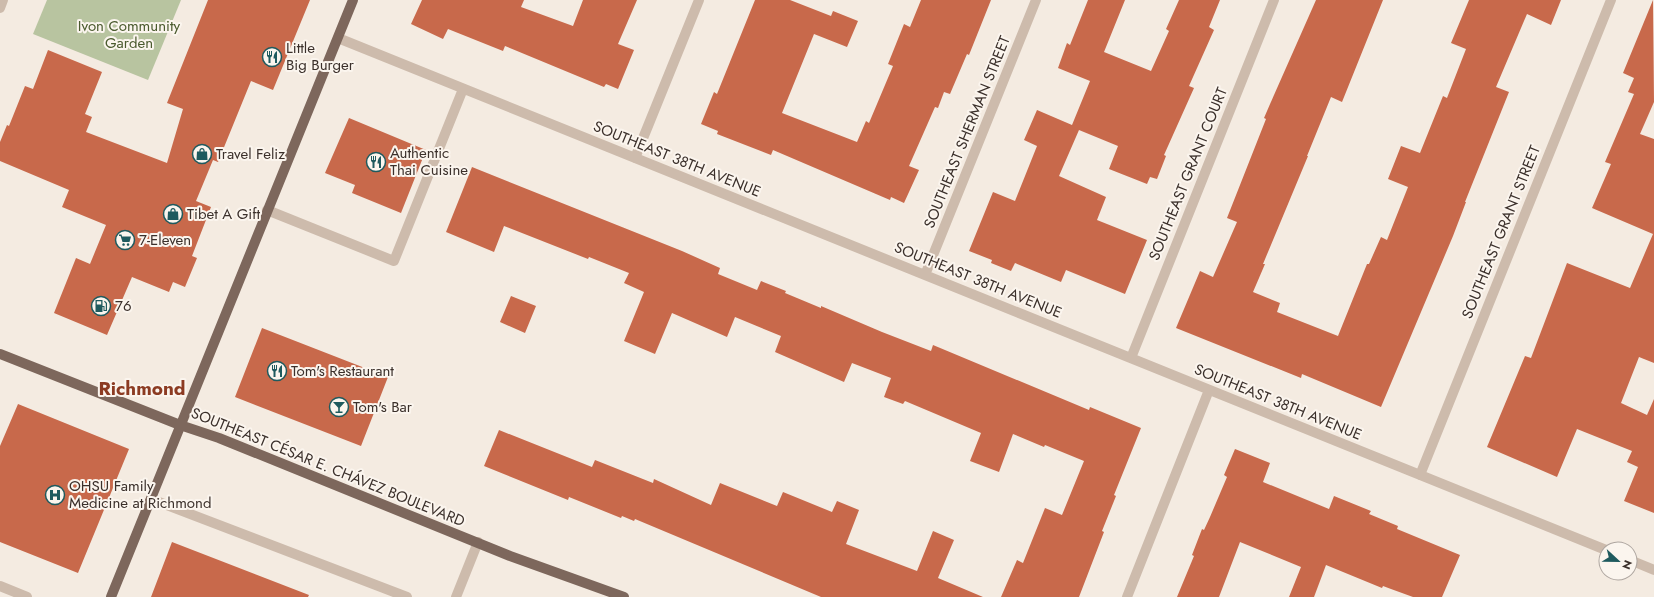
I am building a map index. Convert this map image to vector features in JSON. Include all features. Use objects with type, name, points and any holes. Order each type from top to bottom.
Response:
[{"type":"main road","points":[[111,597],[353,0]]},
{"type":"main road","name":"SOUTHEAST CÉSAR E. CHÁVEZ BOULEVARD","points":[[0,354],[180,425],[219,438],[478,542],[624,597]]},
{"type":"street","points":[[0,8],[3,0]]},
{"type":"street","points":[[635,158],[699,0]]},
{"type":"street","name":"SOUTHEAST SHERMAN STREET","points":[[925,275],[1036,0]]},
{"type":"street","name":"SOUTHEAST GRANT COURT","points":[[1131,358],[1274,0]]},
{"type":"street","name":"SOUTHEAST GRANT STREET","points":[[1420,475],[1611,0]]},
{"type":"street","name":"SOUTHEAST 38TH AVENUE","points":[[338,38],[1598,547]]},
{"type":"street","points":[[267,210],[394,261],[463,89]]},
{"type":"street","points":[[1128,597],[1209,390]]},
{"type":"street","points":[[151,499],[407,597]]},
{"type":"street","points":[[456,597],[478,542]]},
{"type":"street","points":[[1638,563],[1654,570]]},
{"type":"street","points":[[0,586],[27,597]]},
{"type":"green space","name":"Ivon Community Garden","points":[[47,0],[181,0],[148,80],[33,34]]},
{"type":"building","points":[[208,0],[310,0],[273,90],[251,81],[218,162],[213,160],[196,201],[211,207],[192,256],[197,258],[185,287],[173,282],[169,292],[132,277],[107,335],[54,313],[76,258],[90,264],[106,225],[62,207],[69,190],[0,161],[0,142],[7,125],[9,126],[25,86],[33,89],[48,50],[102,72],[85,114],[92,117],[86,132],[167,163],[183,109],[167,103]]},
{"type":"building","points":[[422,0],[524,0],[521,7],[573,26],[583,0],[637,0],[618,44],[634,50],[618,89],[606,84],[604,87],[505,46],[503,51],[448,29],[443,39],[411,24]]},
{"type":"building","points":[[755,0],[790,0],[831,16],[833,11],[858,21],[847,47],[814,34],[782,113],[857,142],[866,121],[869,123],[893,66],[888,64],[904,24],[910,27],[921,0],[991,0],[969,55],[967,54],[950,94],[944,92],[938,108],[935,107],[909,166],[919,170],[904,203],[891,197],[890,200],[773,150],[771,155],[717,134],[718,131],[701,124],[714,92],[717,94]]},
{"type":"building","points":[[1088,0],[1125,0],[1104,52],[1151,71],[1169,31],[1166,29],[1179,0],[1220,0],[1209,27],[1214,30],[1189,86],[1194,88],[1164,155],[1166,156],[1157,179],[1150,177],[1147,184],[1109,169],[1118,146],[1079,130],[1059,176],[1106,197],[1097,220],[1147,240],[1125,294],[1066,270],[1061,282],[1015,263],[1011,271],[991,263],[992,260],[969,251],[993,192],[1015,201],[1037,146],[1024,140],[1037,110],[1072,125],[1090,81],[1058,68],[1067,43],[1070,45]]},
{"type":"building","points":[[1316,0],[1383,0],[1342,102],[1331,97],[1253,292],[1280,303],[1277,312],[1338,336],[1367,264],[1369,264],[1381,237],[1387,240],[1408,187],[1388,179],[1401,146],[1420,153],[1443,96],[1447,98],[1466,49],[1451,43],[1469,0],[1561,0],[1551,25],[1527,14],[1496,87],[1509,92],[1453,236],[1381,407],[1302,374],[1301,378],[1176,328],[1200,271],[1213,277],[1237,222],[1227,218],[1266,119],[1264,118]]},
{"type":"building","points":[[1653,0],[1654,102],[1640,134],[1654,139],[1654,363],[1639,357],[1621,403],[1647,415],[1654,399],[1654,513],[1624,501],[1638,467],[1627,462],[1632,451],[1577,429],[1557,477],[1487,447],[1525,356],[1531,358],[1567,263],[1630,288],[1653,234],[1592,208],[1611,164],[1605,162],[1634,94],[1628,92],[1634,78],[1623,73]]},
{"type":"building","name":"Authentic Thai Cuisine","points":[[349,118],[426,150],[401,213],[352,193],[355,185],[325,173]]},
{"type":"building","points":[[472,167],[682,251],[720,268],[718,274],[757,290],[761,281],[821,308],[821,306],[931,351],[933,345],[1089,410],[1090,407],[1141,428],[1114,495],[1116,496],[1102,531],[1104,532],[1079,597],[1001,597],[1017,560],[1023,563],[1045,508],[1062,515],[1084,461],[1013,434],[999,472],[970,461],[981,433],[905,401],[903,404],[884,397],[891,378],[852,363],[844,382],[775,352],[781,336],[735,317],[727,337],[672,313],[655,354],[624,341],[644,292],[624,283],[629,273],[589,257],[588,259],[504,226],[494,252],[446,232]]},
{"type":"building","points":[[511,296],[536,306],[525,333],[500,322]]},
{"type":"building","points":[[262,328],[388,377],[361,446],[235,397]]},
{"type":"building","name":"OHSU Family Medicine at Richmond","points":[[18,404],[129,449],[78,573],[0,542],[0,446]]},
{"type":"building","points":[[499,430],[592,467],[595,460],[653,483],[654,479],[711,505],[720,483],[777,506],[783,492],[832,512],[837,501],[859,510],[846,544],[917,571],[933,531],[954,540],[938,578],[983,597],[821,597],[635,519],[634,521],[622,516],[621,518],[569,497],[568,500],[484,466]]},
{"type":"building","points":[[1235,449],[1270,463],[1263,482],[1329,509],[1334,496],[1371,511],[1369,514],[1398,526],[1397,529],[1460,555],[1442,597],[1413,597],[1383,586],[1382,588],[1326,565],[1314,597],[1289,597],[1301,567],[1240,542],[1219,597],[1177,597],[1194,556],[1192,555],[1202,529],[1204,530],[1227,477],[1224,475]]},
{"type":"building","points":[[172,542],[309,595],[308,597],[151,597]]},
{"type":"place","name":"Little Big Burger","points":[[272,57]]},
{"type":"place","name":"Travel Feliz","points":[[202,154]]},
{"type":"place","name":"Authentic Thai Cuisine","points":[[376,162]]},
{"type":"place","name":"Tibet A Gift","points":[[173,214]]},
{"type":"place","name":"7-Eleven","points":[[125,240]]},
{"type":"place","name":"76","points":[[101,306]]},
{"type":"place","name":"Tom's Restaurant","points":[[277,371]]},
{"type":"place","name":"Tom's Bar","points":[[339,407]]},
{"type":"place","name":"OHSU Family Medicine at Richmond","points":[[55,495]]},
{"type":"district","name":"Richmond","points":[[142,388]]}]
